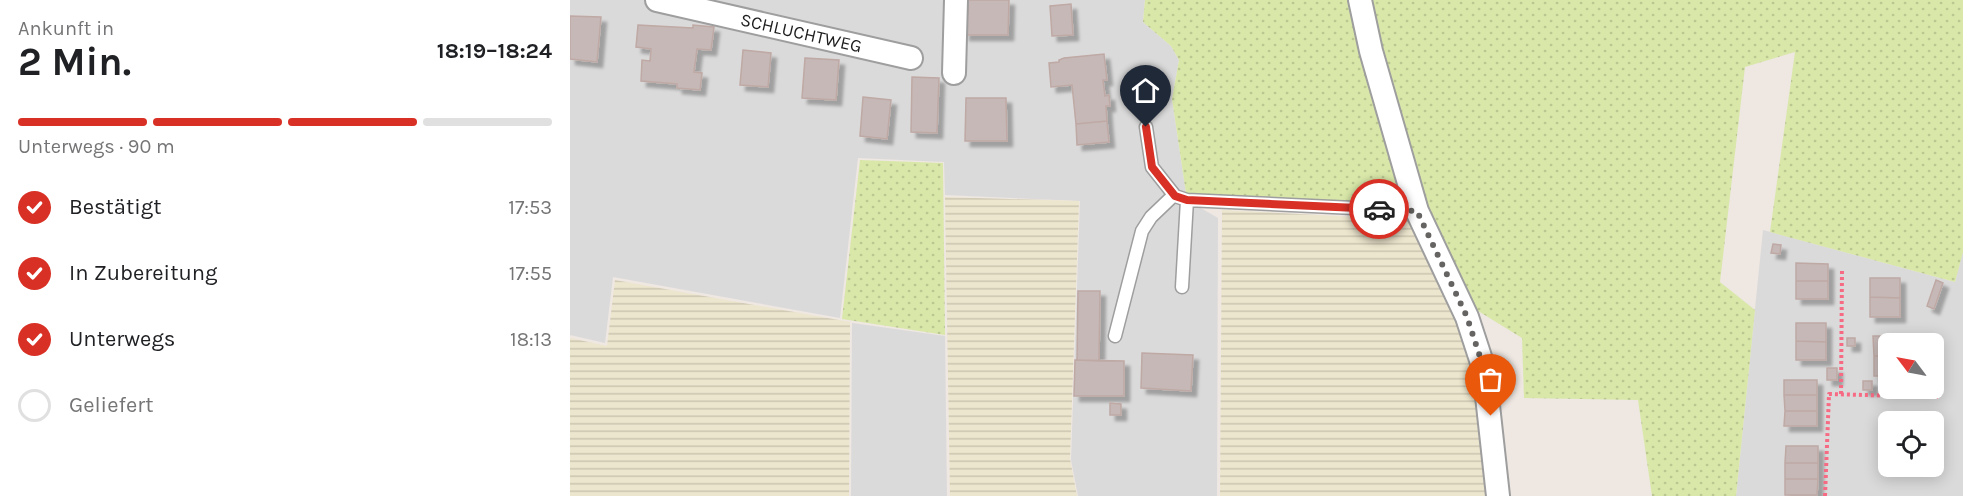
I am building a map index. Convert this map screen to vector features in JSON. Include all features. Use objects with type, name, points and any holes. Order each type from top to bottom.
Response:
[{"type":"street","name":"SCHLUCHTWEG","points":[[657,0],[911,58]]},
{"type":"street","points":[[954,73],[956,0]]},
{"type":"street","points":[[1360,0],[1371,51],[1417,211],[1467,317],[1484,369],[1498,496]]},
{"type":"lane","points":[[1146,127],[1152,167],[1174,195],[1187,200],[1417,211]]},
{"type":"lane","points":[[1115,336],[1142,231],[1151,218],[1174,195]]},
{"type":"lane","points":[[1182,287],[1187,200]]},
{"type":"path","points":[[1841,394],[1842,270]]},
{"type":"path","points":[[1825,496],[1829,394],[1878,395]]},
{"type":"shaded area","points":[[570,0],[1145,0],[1143,22],[1171,46],[1179,60],[1172,99],[1187,200],[1218,218],[1217,496],[1078,496],[1071,460],[1080,201],[945,195],[944,162],[858,158],[840,318],[613,277],[605,343],[570,335]]},
{"type":"shaded area","points":[[945,197],[1079,201],[1070,459],[1077,496],[950,496]]},
{"type":"shaded area","points":[[1222,210],[1413,220],[1478,371],[1493,496],[1220,496]]},
{"type":"shaded area","points":[[1763,230],[1955,282],[1963,250],[1963,496],[1736,496]]},
{"type":"shaded area","points":[[615,280],[850,322],[849,496],[570,496],[570,338],[607,346]]},
{"type":"shaded area","points":[[852,323],[945,336],[947,496],[851,496]]},
{"type":"green space","points":[[1145,0],[1360,0],[1417,211],[1187,200],[1172,99],[1179,60],[1171,46],[1143,22]]},
{"type":"green space","points":[[1364,0],[1963,0],[1963,252],[1955,282],[1770,232],[1795,52],[1745,67],[1720,282],[1755,310],[1736,496],[1652,496],[1638,400],[1524,398],[1522,338],[1470,306],[1422,195]]},
{"type":"green space","points":[[860,160],[943,163],[945,335],[842,319]]},
{"type":"building","points":[[968,0],[1009,0],[1008,35],[964,35]]},
{"type":"building","points":[[1071,4],[1073,35],[1052,36],[1050,6]]},
{"type":"building","points":[[570,16],[601,17],[597,62],[570,59]]},
{"type":"building","points":[[638,25],[714,27],[711,50],[697,49],[694,72],[702,73],[700,90],[677,88],[677,84],[641,81],[642,60],[650,61],[651,49],[636,47]]},
{"type":"building","points":[[743,50],[771,53],[768,87],[740,85]]},
{"type":"building","points":[[1104,54],[1107,80],[1103,80],[1105,96],[1109,95],[1110,106],[1106,106],[1107,121],[1076,124],[1072,85],[1051,87],[1049,63],[1059,62],[1064,58]]},
{"type":"building","points":[[805,58],[839,60],[836,100],[802,98]]},
{"type":"building","points":[[912,77],[939,78],[937,133],[911,132]]},
{"type":"building","points":[[863,97],[891,100],[887,139],[860,136]]},
{"type":"building","points":[[966,98],[1006,98],[1007,141],[965,141]]},
{"type":"building","points":[[1107,121],[1109,142],[1077,145],[1076,124]]},
{"type":"building","points":[[1773,244],[1781,245],[1780,254],[1771,253]]},
{"type":"building","points":[[1796,263],[1828,264],[1828,281],[1796,281]]},
{"type":"building","points":[[1870,278],[1900,278],[1900,298],[1870,297]]},
{"type":"building","points":[[1936,280],[1943,283],[1934,309],[1927,306]]},
{"type":"building","points":[[1796,281],[1828,281],[1828,299],[1796,299]]},
{"type":"building","points":[[1078,291],[1100,291],[1099,361],[1077,360]]},
{"type":"building","points":[[1870,297],[1900,298],[1900,317],[1870,317]]},
{"type":"building","points":[[1796,323],[1826,323],[1826,342],[1796,341]]},
{"type":"building","points":[[1873,336],[1878,336],[1878,356],[1874,356]]},
{"type":"building","points":[[1847,338],[1855,338],[1855,346],[1847,346]]},
{"type":"building","points":[[1796,341],[1826,342],[1826,360],[1796,360]]},
{"type":"building","points":[[1142,353],[1193,355],[1191,391],[1141,388]]},
{"type":"building","points":[[1874,356],[1878,356],[1878,376],[1874,376]]},
{"type":"building","points":[[1075,360],[1124,361],[1124,396],[1074,396]]},
{"type":"building","points":[[1827,368],[1837,368],[1837,380],[1827,380]]},
{"type":"building","points":[[1784,380],[1817,380],[1817,395],[1784,395]]},
{"type":"building","points":[[1863,381],[1872,381],[1872,390],[1863,390]]},
{"type":"building","points":[[1784,395],[1817,395],[1817,411],[1785,411]]},
{"type":"building","points":[[1110,403],[1121,404],[1121,415],[1110,415]]},
{"type":"building","points":[[1785,411],[1817,411],[1817,426],[1784,426]]},
{"type":"building","points":[[1786,446],[1818,446],[1818,463],[1785,463]]},
{"type":"building","points":[[1785,463],[1818,463],[1818,479],[1785,479]]},
{"type":"building","points":[[1785,479],[1818,479],[1817,495],[1785,495]]},
{"type":"way so far","points":[[1379,209],[1417,211],[1467,317],[1484,369],[1491,416]]},
{"type":"route","points":[[1146,127],[1152,167],[1175,196],[1187,200],[1379,209]]}]
